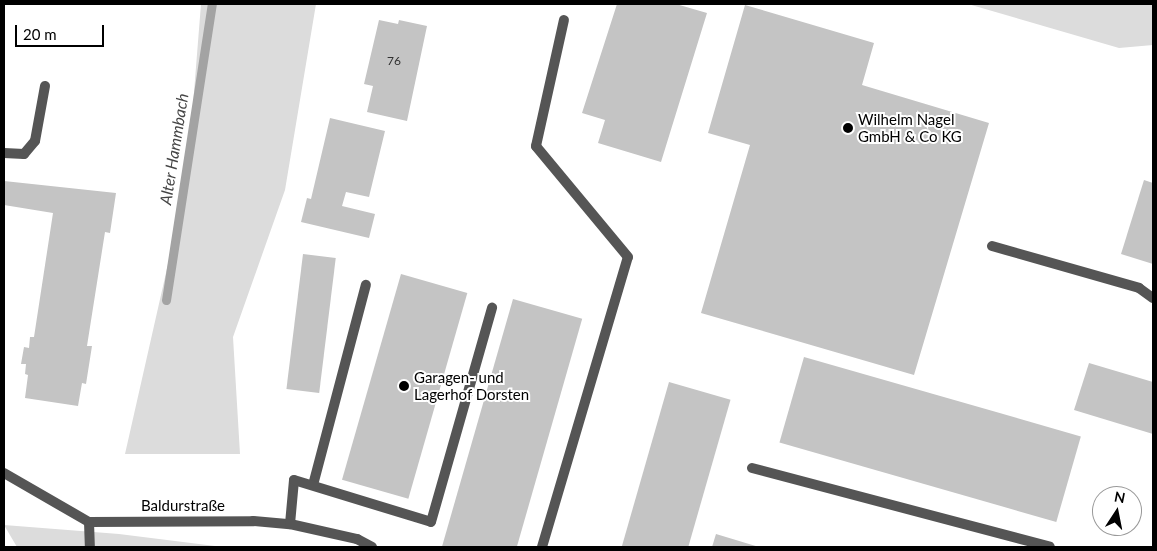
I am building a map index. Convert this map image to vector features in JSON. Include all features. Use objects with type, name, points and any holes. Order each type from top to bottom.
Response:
[{"type":"street","points":[[542,547],[628,257],[536,146],[564,20]]},
{"type":"street","points":[[4,153],[24,154],[35,141],[45,86]]},
{"type":"street","points":[[992,246],[1139,288],[1153,298]]},
{"type":"street","points":[[313,485],[366,285]]},
{"type":"street","points":[[290,524],[294,480],[431,522],[492,308]]},
{"type":"street","points":[[752,468],[1050,547]]},
{"type":"street","points":[[4,473],[89,522],[90,547]]},
{"type":"street","name":"Baldurstraße","points":[[89,522],[253,521],[290,524],[357,539],[372,547]]},
{"type":"shaded area","points":[[201,4],[316,4],[285,190],[233,337],[240,454],[125,454],[187,180]]},
{"type":"shaded area","points":[[968,4],[1149,4],[1153,5],[1153,45],[1119,48]]},
{"type":"shaded area","points":[[4,525],[119,534],[223,547],[17,547]]},
{"type":"building","points":[[617,4],[676,4],[707,13],[661,162],[598,143],[605,120],[582,113]]},
{"type":"building","points":[[745,5],[874,43],[862,85],[989,123],[914,375],[701,313],[750,145],[708,133]]},
{"type":"building","points":[[379,20],[398,24],[399,20],[427,26],[407,121],[367,112],[373,86],[364,84]]},
{"type":"building","points":[[330,118],[385,131],[369,197],[346,192],[342,206],[375,214],[369,238],[301,222],[307,198],[311,199]]},
{"type":"building","points":[[1144,180],[1153,183],[1153,264],[1121,254]]},
{"type":"building","points":[[4,181],[116,193],[110,233],[105,232],[87,346],[92,346],[86,384],[82,383],[78,406],[25,398],[28,375],[25,374],[26,364],[21,364],[24,347],[29,348],[30,337],[34,337],[53,213],[4,205]]},
{"type":"building","points":[[303,254],[336,258],[319,393],[286,389]]},
{"type":"building","name":"Garagen- und Lagerhof Dorsten","points":[[401,274],[467,293],[408,499],[342,480]]},
{"type":"building","points":[[513,299],[582,319],[517,547],[442,547]]},
{"type":"building","points":[[804,357],[1081,436],[1056,522],[779,443]]},
{"type":"building","points":[[1089,363],[1153,382],[1153,434],[1074,410]]},
{"type":"building","points":[[669,382],[731,400],[688,547],[622,547]]},
{"type":"building","points":[[716,534],[759,547],[712,547]]},
{"type":"waterway","name":"Alter Hammbach","points":[[166,300],[212,4]]},
{"type":"place","name":"Wilhelm Nagel GmbH & Co KG","points":[[848,128]]},
{"type":"place","name":"Garagen- und Lagerhof Dorsten","points":[[404,386]]}]
